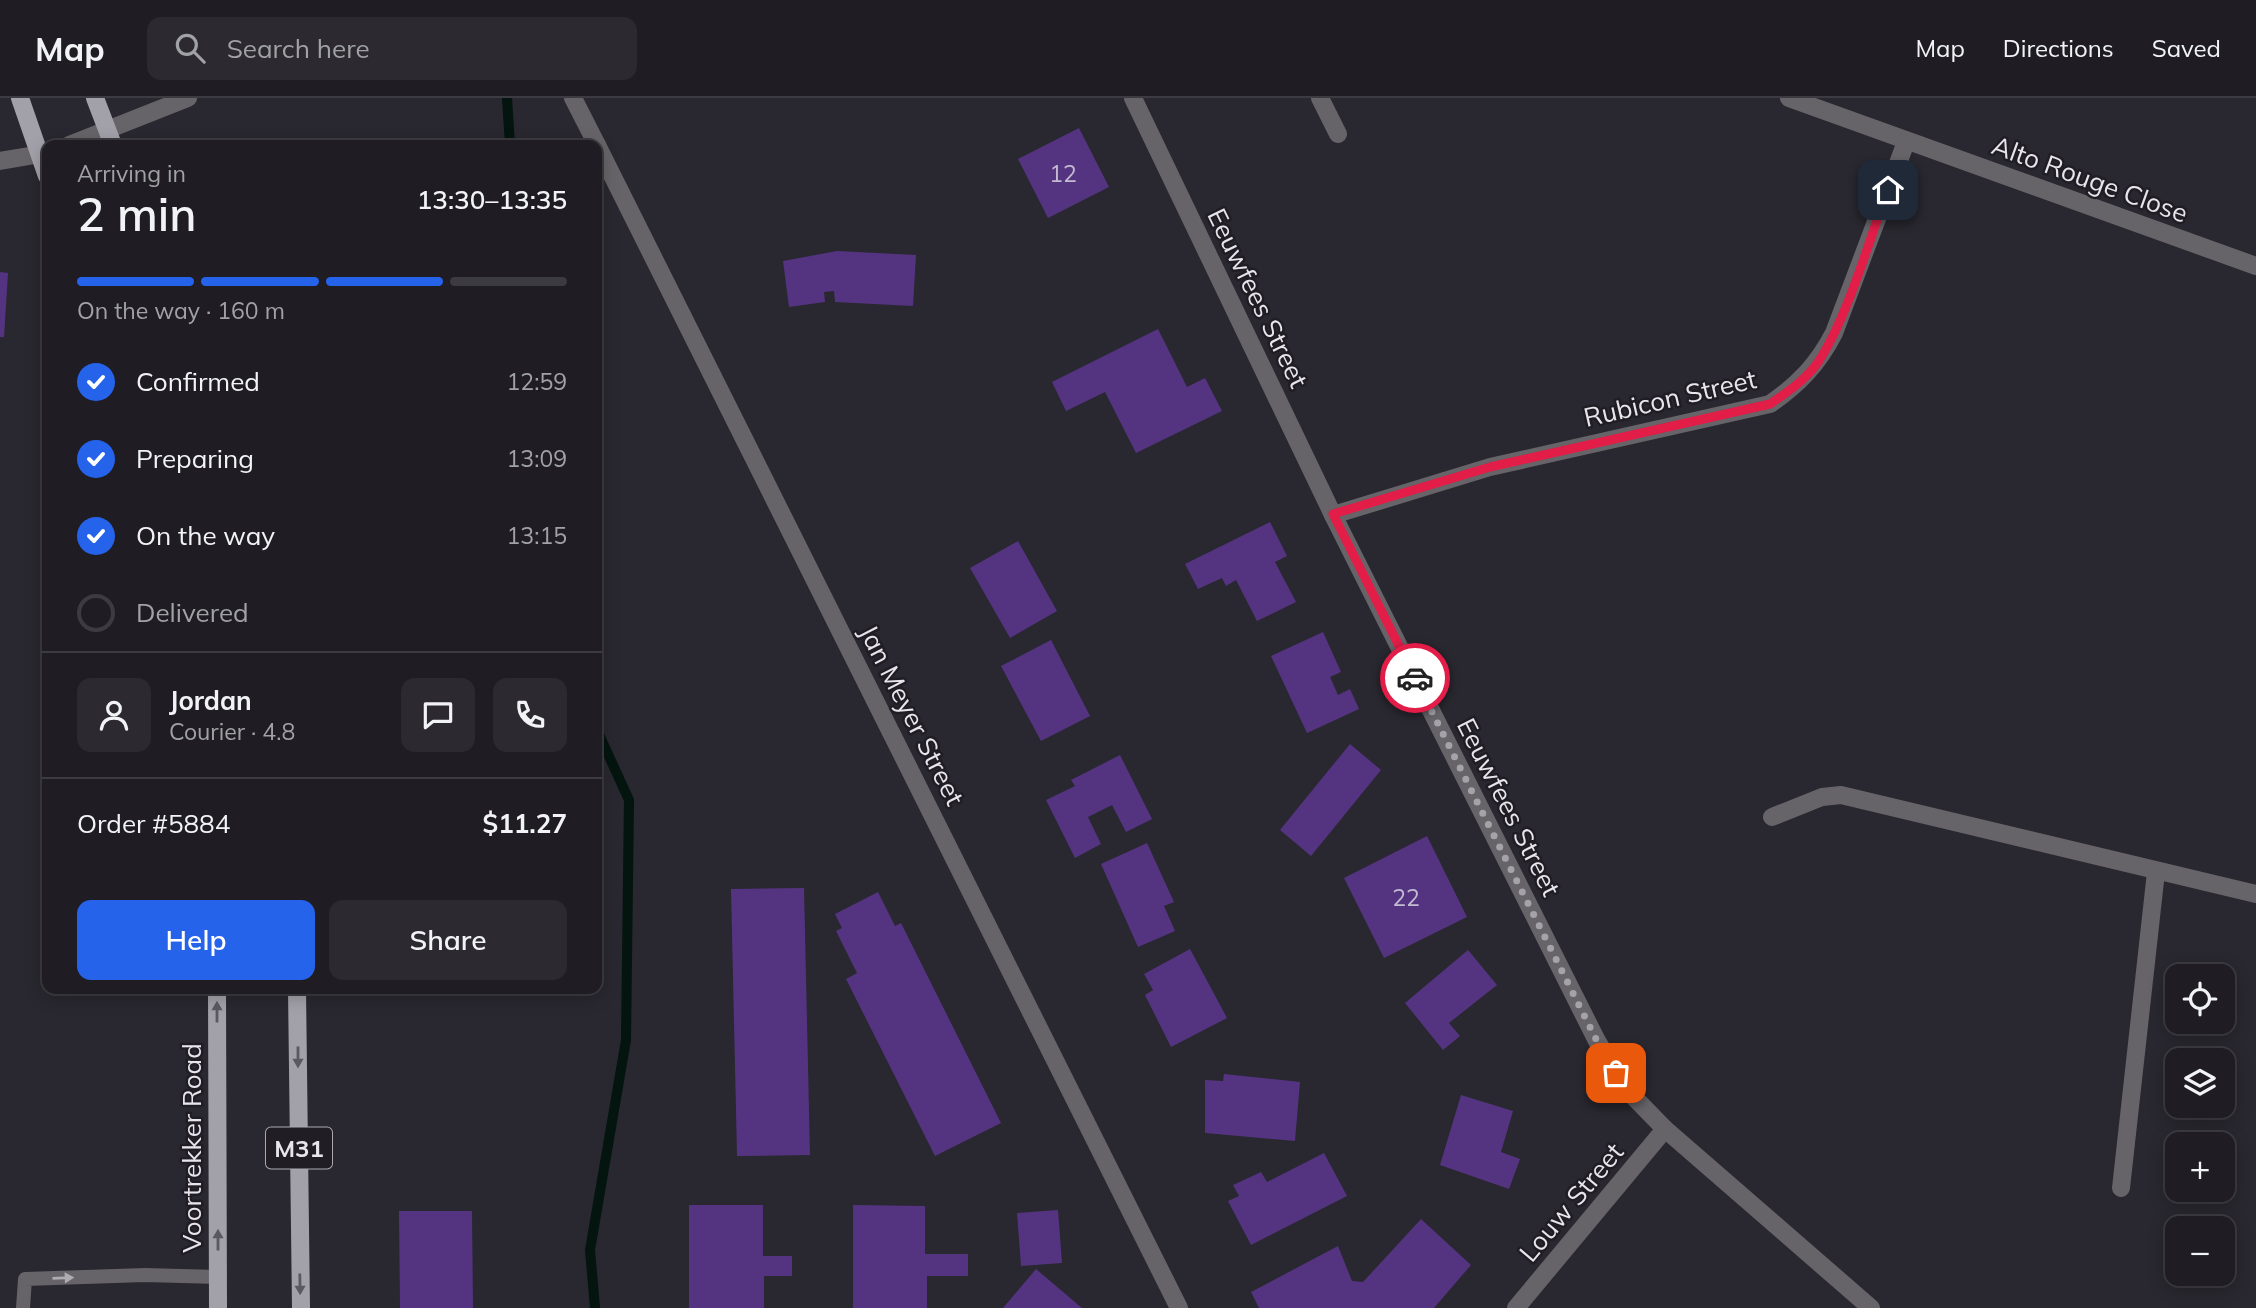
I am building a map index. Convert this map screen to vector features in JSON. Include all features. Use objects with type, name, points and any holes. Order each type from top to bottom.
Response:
[{"type":"main road","points":[[20,98],[42,149]]},
{"type":"main road","points":[[95,98],[111,138]]},
{"type":"main road","name":"Voortrekker Road","points":[[218,994],[218,1308]]},
{"type":"main road","name":"M31","points":[[297,994],[301,1308]]},
{"type":"street","points":[[111,138],[188,98]]},
{"type":"street","name":"Jan Meyer Street","points":[[573,98],[594,140]]},
{"type":"street","name":"Eeuwfees Street","points":[[1133,98],[1333,514],[1597,1041],[1626,1089],[1665,1129],[1871,1308]]},
{"type":"street","points":[[1320,98],[1338,134]]},
{"type":"street","points":[[1788,98],[1906,142]]},
{"type":"street","name":"Rubicon Street","points":[[1333,514],[1490,467],[1770,404],[1797,386],[1821,358],[1834,333],[1906,142]]},
{"type":"street","name":"Alto Rouge Close","points":[[1906,142],[2256,266]]},
{"type":"street","points":[[0,161],[42,154]]},
{"type":"street","name":"Jan Meyer Street","points":[[602,155],[1179,1308]]},
{"type":"street","points":[[1772,817],[1822,797],[1841,794],[2256,894]]},
{"type":"street","points":[[2121,1188],[2156,872]]},
{"type":"street","name":"Louw Street","points":[[1516,1308],[1665,1129]]},
{"type":"lane","points":[[23,1308],[25,1279],[145,1275],[218,1277]]},
{"type":"building","points":[[1079,128],[1109,187],[1048,218],[1018,159]]},
{"type":"building","points":[[837,251],[916,255],[913,306],[835,302],[834,291],[824,292],[825,302],[789,307],[783,261]]},
{"type":"building","points":[[0,272],[8,273],[4,337],[0,337]]},
{"type":"building","points":[[1158,329],[1187,387],[1205,378],[1222,411],[1136,453],[1105,392],[1066,411],[1052,382]]},
{"type":"building","points":[[1270,522],[1287,556],[1275,562],[1296,602],[1257,621],[1236,580],[1226,586],[1222,578],[1198,589],[1185,564]]},
{"type":"building","points":[[1018,541],[1057,611],[1010,638],[970,568]]},
{"type":"building","points":[[1323,632],[1341,672],[1330,677],[1338,695],[1350,689],[1359,709],[1307,733],[1271,656]]},
{"type":"building","points":[[1051,640],[1090,716],[1041,741],[1001,666]]},
{"type":"building","points":[[1350,744],[1381,770],[1311,856],[1280,830]]},
{"type":"building","points":[[1120,755],[1152,819],[1126,832],[1112,805],[1088,817],[1101,844],[1075,858],[1046,800],[1075,786],[1071,780]]},
{"type":"building","points":[[1427,836],[1467,917],[1384,958],[1344,878]]},
{"type":"building","points":[[1147,843],[1174,902],[1164,906],[1175,931],[1138,947],[1101,864]]},
{"type":"building","points":[[804,888],[810,1155],[737,1156],[731,889]]},
{"type":"building","points":[[878,892],[895,926],[901,923],[1001,1123],[935,1156],[846,979],[857,973],[836,931],[842,928],[835,914]]},
{"type":"building","points":[[1190,949],[1227,1018],[1171,1047],[1145,995],[1153,990],[1144,974]]},
{"type":"building","points":[[1468,950],[1497,985],[1449,1023],[1460,1036],[1443,1050],[1405,1003]]},
{"type":"building","points":[[1224,1074],[1300,1082],[1295,1141],[1205,1133],[1205,1080],[1223,1081]]},
{"type":"building","points":[[1461,1095],[1513,1111],[1501,1152],[1520,1159],[1509,1189],[1440,1165]]},
{"type":"building","points":[[1324,1153],[1347,1196],[1251,1245],[1228,1201],[1239,1196],[1233,1185],[1261,1172],[1267,1182]]},
{"type":"building","points":[[689,1205],[763,1205],[763,1256],[792,1256],[792,1276],[764,1276],[764,1308],[689,1308]]},
{"type":"building","points":[[853,1205],[925,1206],[925,1254],[968,1254],[968,1276],[927,1276],[927,1308],[853,1308]]},
{"type":"building","points":[[1058,1210],[1062,1263],[1021,1266],[1017,1213]]},
{"type":"building","points":[[399,1211],[472,1211],[473,1308],[400,1308]]},
{"type":"building","points":[[1421,1219],[1471,1265],[1434,1308],[1259,1308],[1251,1292],[1338,1246],[1352,1281],[1363,1282]]},
{"type":"building","points":[[1036,1269],[1082,1308],[1003,1308]]},
{"type":"waterway","points":[[507,98],[510,140]]},
{"type":"waterway","points":[[595,1308],[590,1250],[626,1040],[629,800],[602,741]]},
{"type":"way so far","points":[[1415,678],[1597,1041],[1616,1073]]},
{"type":"route","points":[[1415,678],[1333,514],[1490,467],[1770,404],[1797,386],[1821,358],[1834,333],[1888,190]]}]
